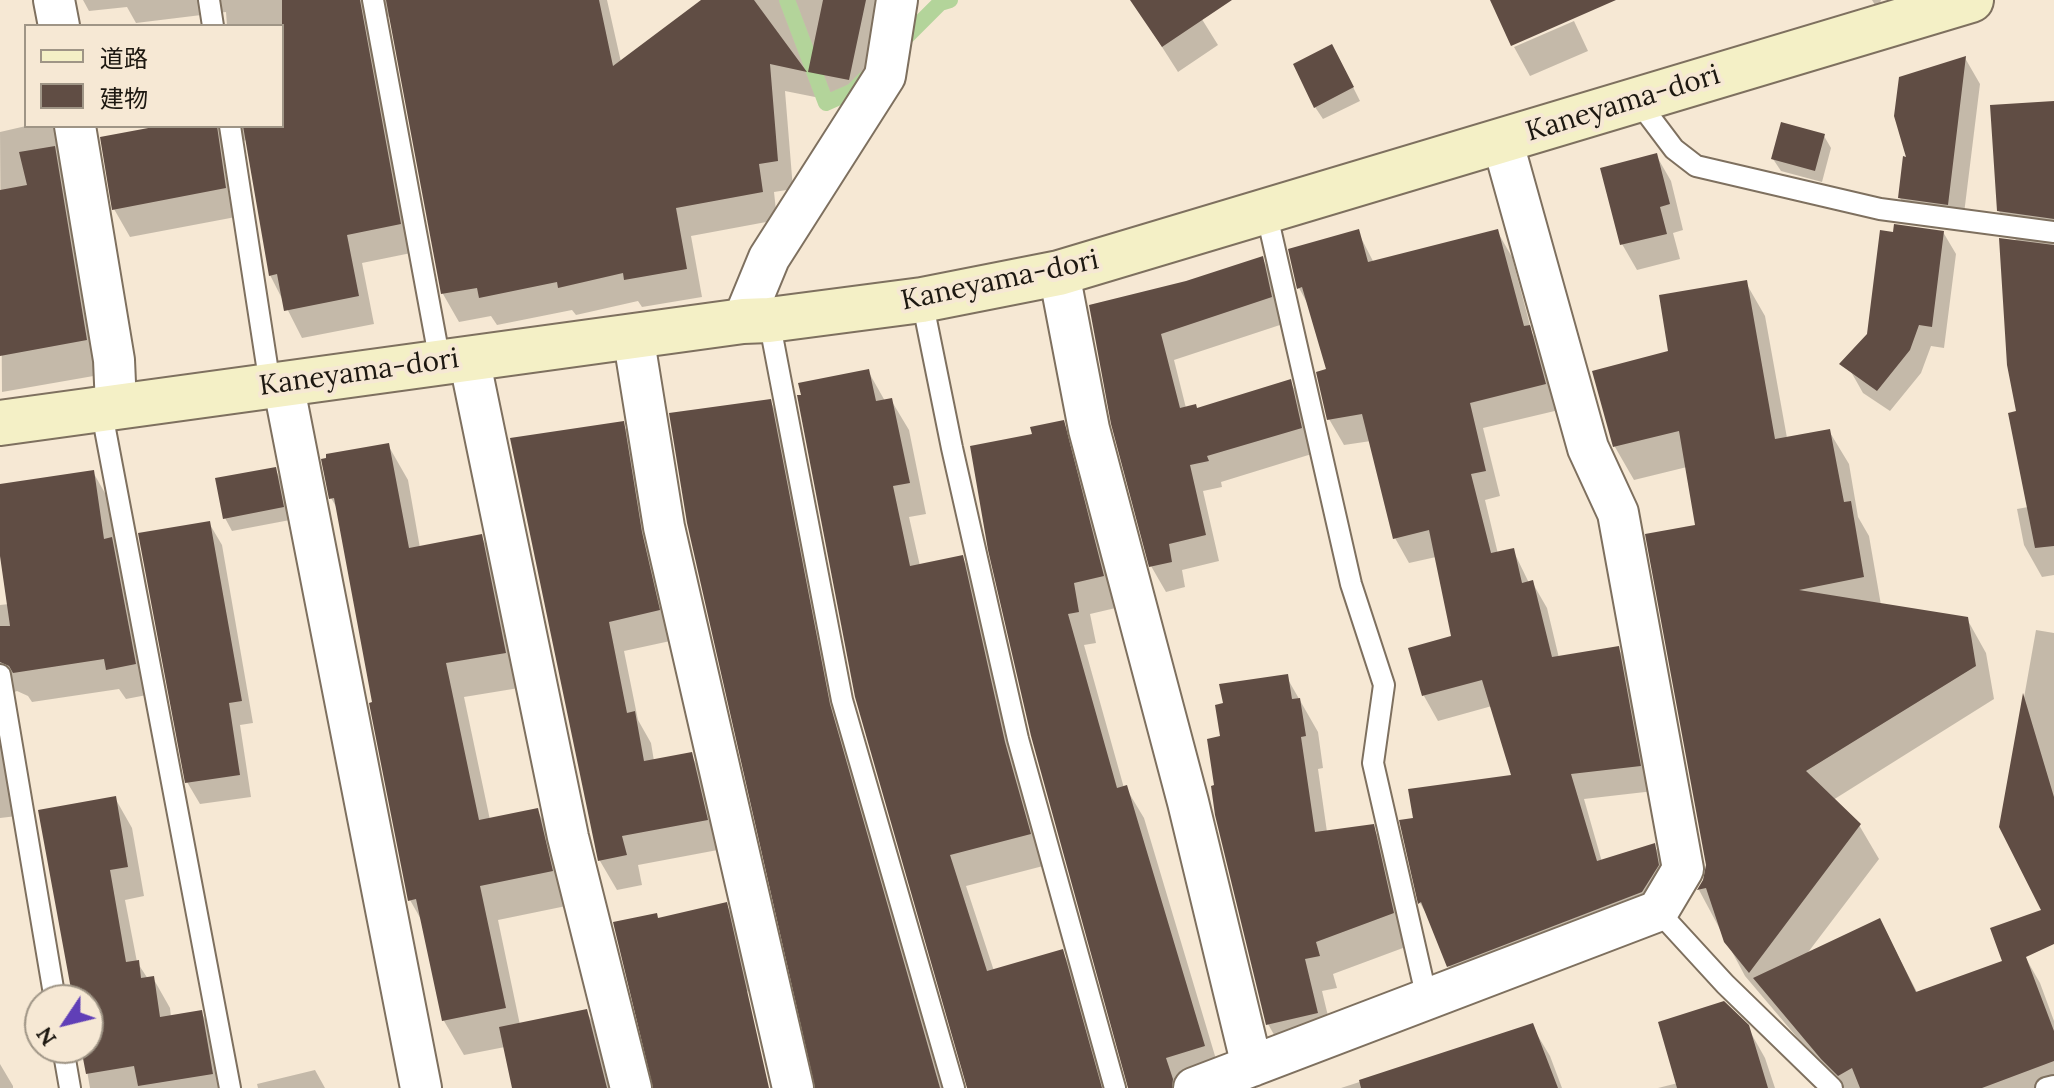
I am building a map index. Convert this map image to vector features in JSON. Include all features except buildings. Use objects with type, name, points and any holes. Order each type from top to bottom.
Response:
[{"type":"main road","name":"Kaneyama-dori","points":[[0,423],[633,335],[922,300],[1059,273],[1959,2]]},
{"type":"street","points":[[54,0],[59,24]]},
{"type":"street","points":[[756,320],[769,258],[885,76],[904,4]]},
{"type":"street","points":[[75,128],[114,360],[109,407]]},
{"type":"street","points":[[1194,1088],[1658,911],[1683,869],[1618,513],[1588,448],[1502,140]]},
{"type":"street","points":[[1059,273],[1089,429],[1188,802],[1252,1066]]},
{"type":"street","points":[[633,335],[664,527],[793,1088]]},
{"type":"street","points":[[455,360],[631,1088]]},
{"type":"street","points":[[276,384],[421,1088]]},
{"type":"lane","points":[[209,0],[213,24]]},
{"type":"lane","points":[[373,0],[455,360]]},
{"type":"lane","points":[[1637,100],[1674,149],[1696,166],[1880,209],[2054,232]]},
{"type":"lane","points":[[230,128],[276,384]]},
{"type":"lane","points":[[1266,211],[1351,584],[1384,685],[1373,763],[1427,999]]},
{"type":"lane","points":[[922,300],[1018,739],[1115,1088]]},
{"type":"lane","points":[[756,320],[842,700],[954,1088]]},
{"type":"lane","points":[[109,407],[230,1088]]},
{"type":"lane","points":[[0,675],[52,984]]},
{"type":"lane","points":[[1658,911],[1725,984],[1832,1088]]},
{"type":"lane","points":[[66,1064],[70,1088]]},
{"type":"lane","points":[[2046,1088],[2054,1086]]},
{"type":"waterway","points":[[787,0],[826,103],[853,91],[865,79]]},
{"type":"waterway","points":[[898,45],[940,3],[950,0]]}]
